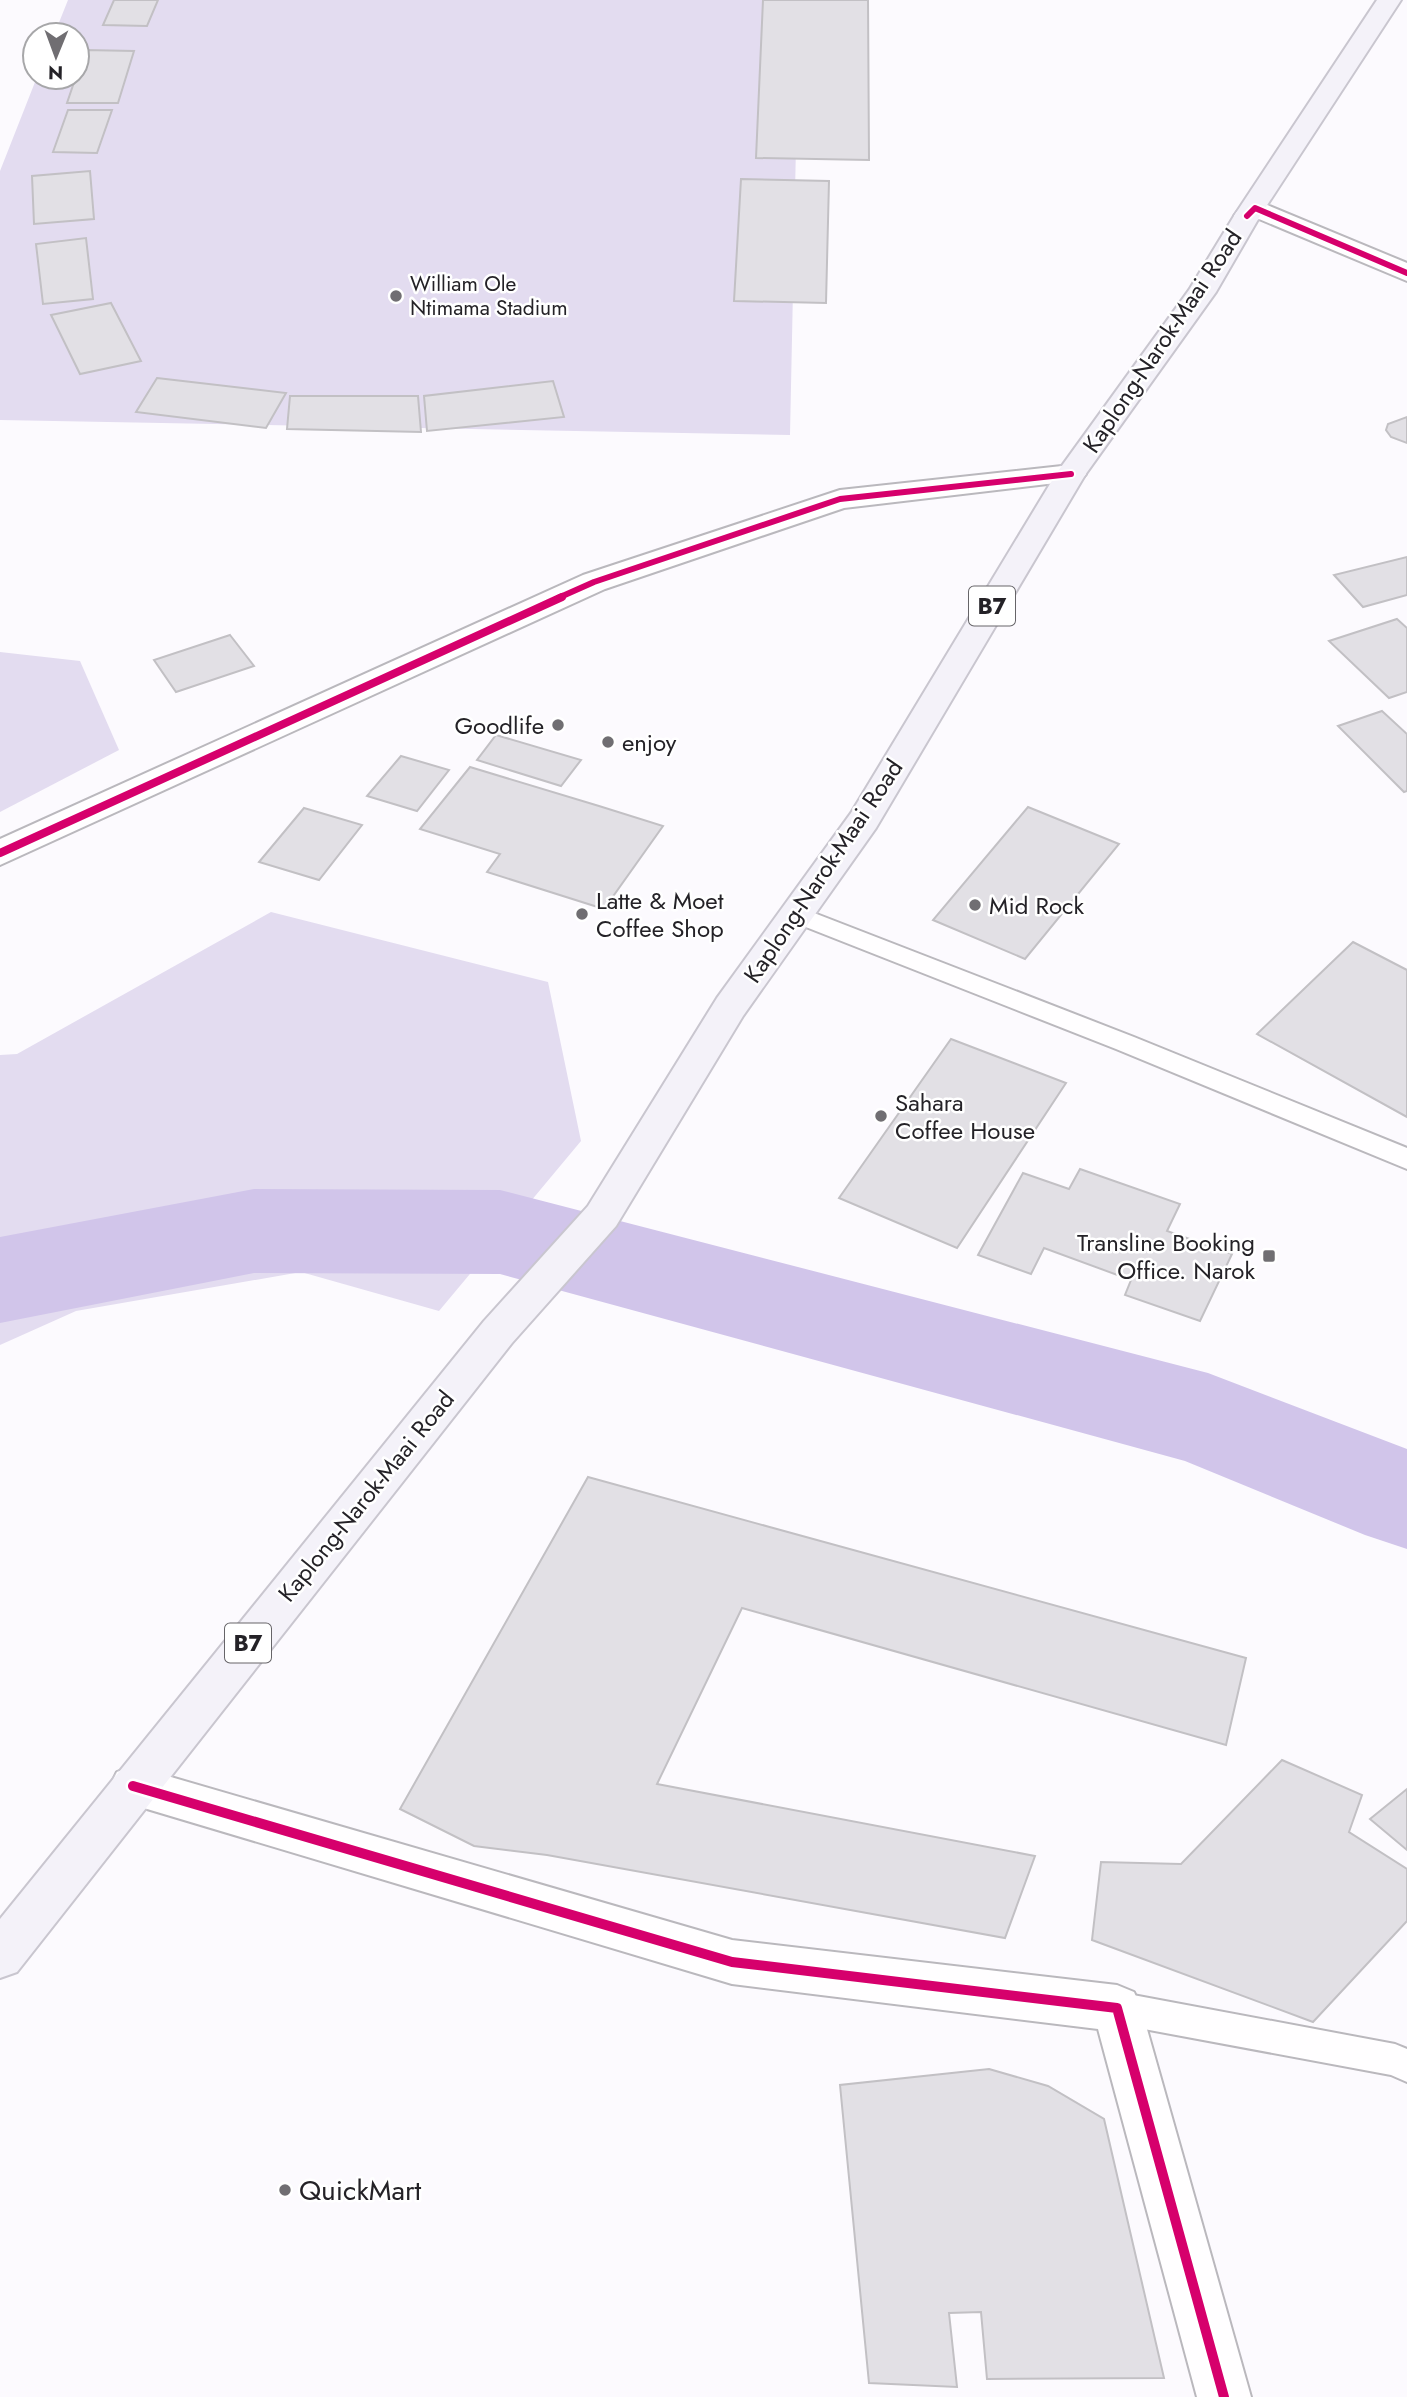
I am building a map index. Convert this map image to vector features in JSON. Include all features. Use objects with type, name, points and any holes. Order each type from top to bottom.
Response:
[{"type":"highway","name":"Kaplong-Narok-Maai Road","points":[[0,1956],[498,1332],[602,1216],[730,1007],[864,820],[1071,474],[1202,292],[1247,216],[1389,0]]},
{"type":"street","points":[[1247,216],[1255,208],[1407,273]]},
{"type":"street","points":[[0,853],[594,582],[840,499],[1071,474]]},
{"type":"street","points":[[133,1786],[732,1962],[1117,2008],[1224,2397]]},
{"type":"lane","points":[[796,914],[1125,1043],[1407,1159]]},
{"type":"lane","points":[[1117,2008],[1395,2060],[1407,2066]]},
{"type":"shaded area","name":"William Ole Ntimama Stadium","points":[[68,0],[799,0],[790,435],[0,420],[0,171],[31,91],[91,91],[91,21],[60,21]]},
{"type":"shaded area","points":[[0,652],[80,661],[119,750],[0,812]]},
{"type":"shaded area","points":[[271,912],[548,982],[581,1141],[439,1311],[301,1272],[76,1311],[0,1345],[0,1055],[17,1054]]},
{"type":"building","points":[[114,0],[158,0],[147,26],[103,25]]},
{"type":"building","points":[[763,0],[868,0],[869,160],[756,158]]},
{"type":"building","points":[[91,50],[134,51],[118,103],[67,103],[71,91],[91,91]]},
{"type":"building","points":[[68,110],[112,110],[97,153],[53,152]]},
{"type":"building","points":[[90,171],[94,219],[34,224],[32,176]]},
{"type":"building","points":[[741,179],[829,181],[826,303],[734,301]]},
{"type":"building","points":[[86,238],[93,299],[43,304],[36,244]]},
{"type":"building","points":[[111,303],[141,361],[80,374],[51,315]]},
{"type":"building","points":[[157,378],[286,393],[266,428],[136,412]]},
{"type":"building","points":[[553,381],[564,417],[427,431],[424,396]]},
{"type":"building","points":[[290,396],[418,396],[421,432],[287,429]]},
{"type":"building","points":[[1407,417],[1407,443],[1391,437],[1386,430],[1388,424]]},
{"type":"building","points":[[1407,557],[1407,595],[1363,607],[1334,575]]},
{"type":"building","points":[[1397,619],[1407,628],[1407,692],[1389,698],[1329,641]]},
{"type":"building","points":[[230,635],[254,666],[176,692],[154,660]]},
{"type":"building","points":[[1382,711],[1407,734],[1407,791],[1404,792],[1338,726]]},
{"type":"building","points":[[496,735],[581,760],[561,786],[477,760]]},
{"type":"building","points":[[401,756],[449,770],[417,811],[367,796]]},
{"type":"building","points":[[470,767],[663,826],[604,909],[487,872],[500,854],[420,829]]},
{"type":"building","points":[[1028,807],[1119,844],[1025,959],[933,920]]},
{"type":"building","points":[[304,808],[362,825],[319,880],[259,862]]},
{"type":"building","points":[[1353,942],[1407,970],[1407,1117],[1257,1034]]},
{"type":"building","points":[[951,1039],[1066,1083],[957,1248],[839,1198]]},
{"type":"building","points":[[1080,1169],[1180,1204],[1167,1231],[1232,1254],[1200,1321],[1125,1295],[1131,1280],[1044,1248],[1031,1274],[978,1255],[1023,1173],[1069,1189]]},
{"type":"building","points":[[588,1477],[1246,1658],[1226,1745],[742,1608],[657,1784],[1035,1856],[1005,1938],[547,1855],[474,1846],[400,1809]]},
{"type":"building","points":[[1282,1760],[1362,1795],[1349,1832],[1407,1869],[1407,1921],[1313,2022],[1092,1940],[1101,1862],[1181,1864]]},
{"type":"building","points":[[1407,1789],[1407,1850],[1370,1819]]},
{"type":"building","points":[[989,2069],[1048,2086],[1104,2119],[1164,2378],[987,2379],[981,2312],[949,2313],[957,2387],[869,2383],[840,2085]]},
{"type":"waterway","points":[[0,1280],[254,1231],[500,1232],[1208,1420],[1407,1500]]},
{"type":"cycle path","points":[[1247,216],[1255,208],[1407,273]]},
{"type":"cycle path","points":[[0,853],[594,582],[840,499],[1071,474]]},
{"type":"cycle path","points":[[133,1786],[732,1962],[1117,2008],[1224,2397]]},
{"type":"place","name":"William Ole Ntimama Stadium","points":[[396,296]]},
{"type":"place","name":"Goodlife","points":[[558,725]]},
{"type":"place","name":"enjoy","points":[[608,742]]},
{"type":"place","name":"Mid Rock","points":[[975,905]]},
{"type":"place","name":"Latte & Moet Coffee Shop","points":[[582,914]]},
{"type":"place","name":"Sahara Coffee House","points":[[881,1116]]},
{"type":"place","name":"Transline Booking Office. Narok","points":[[1269,1256]]},
{"type":"place","name":"QuickMart","points":[[285,2190]]}]
